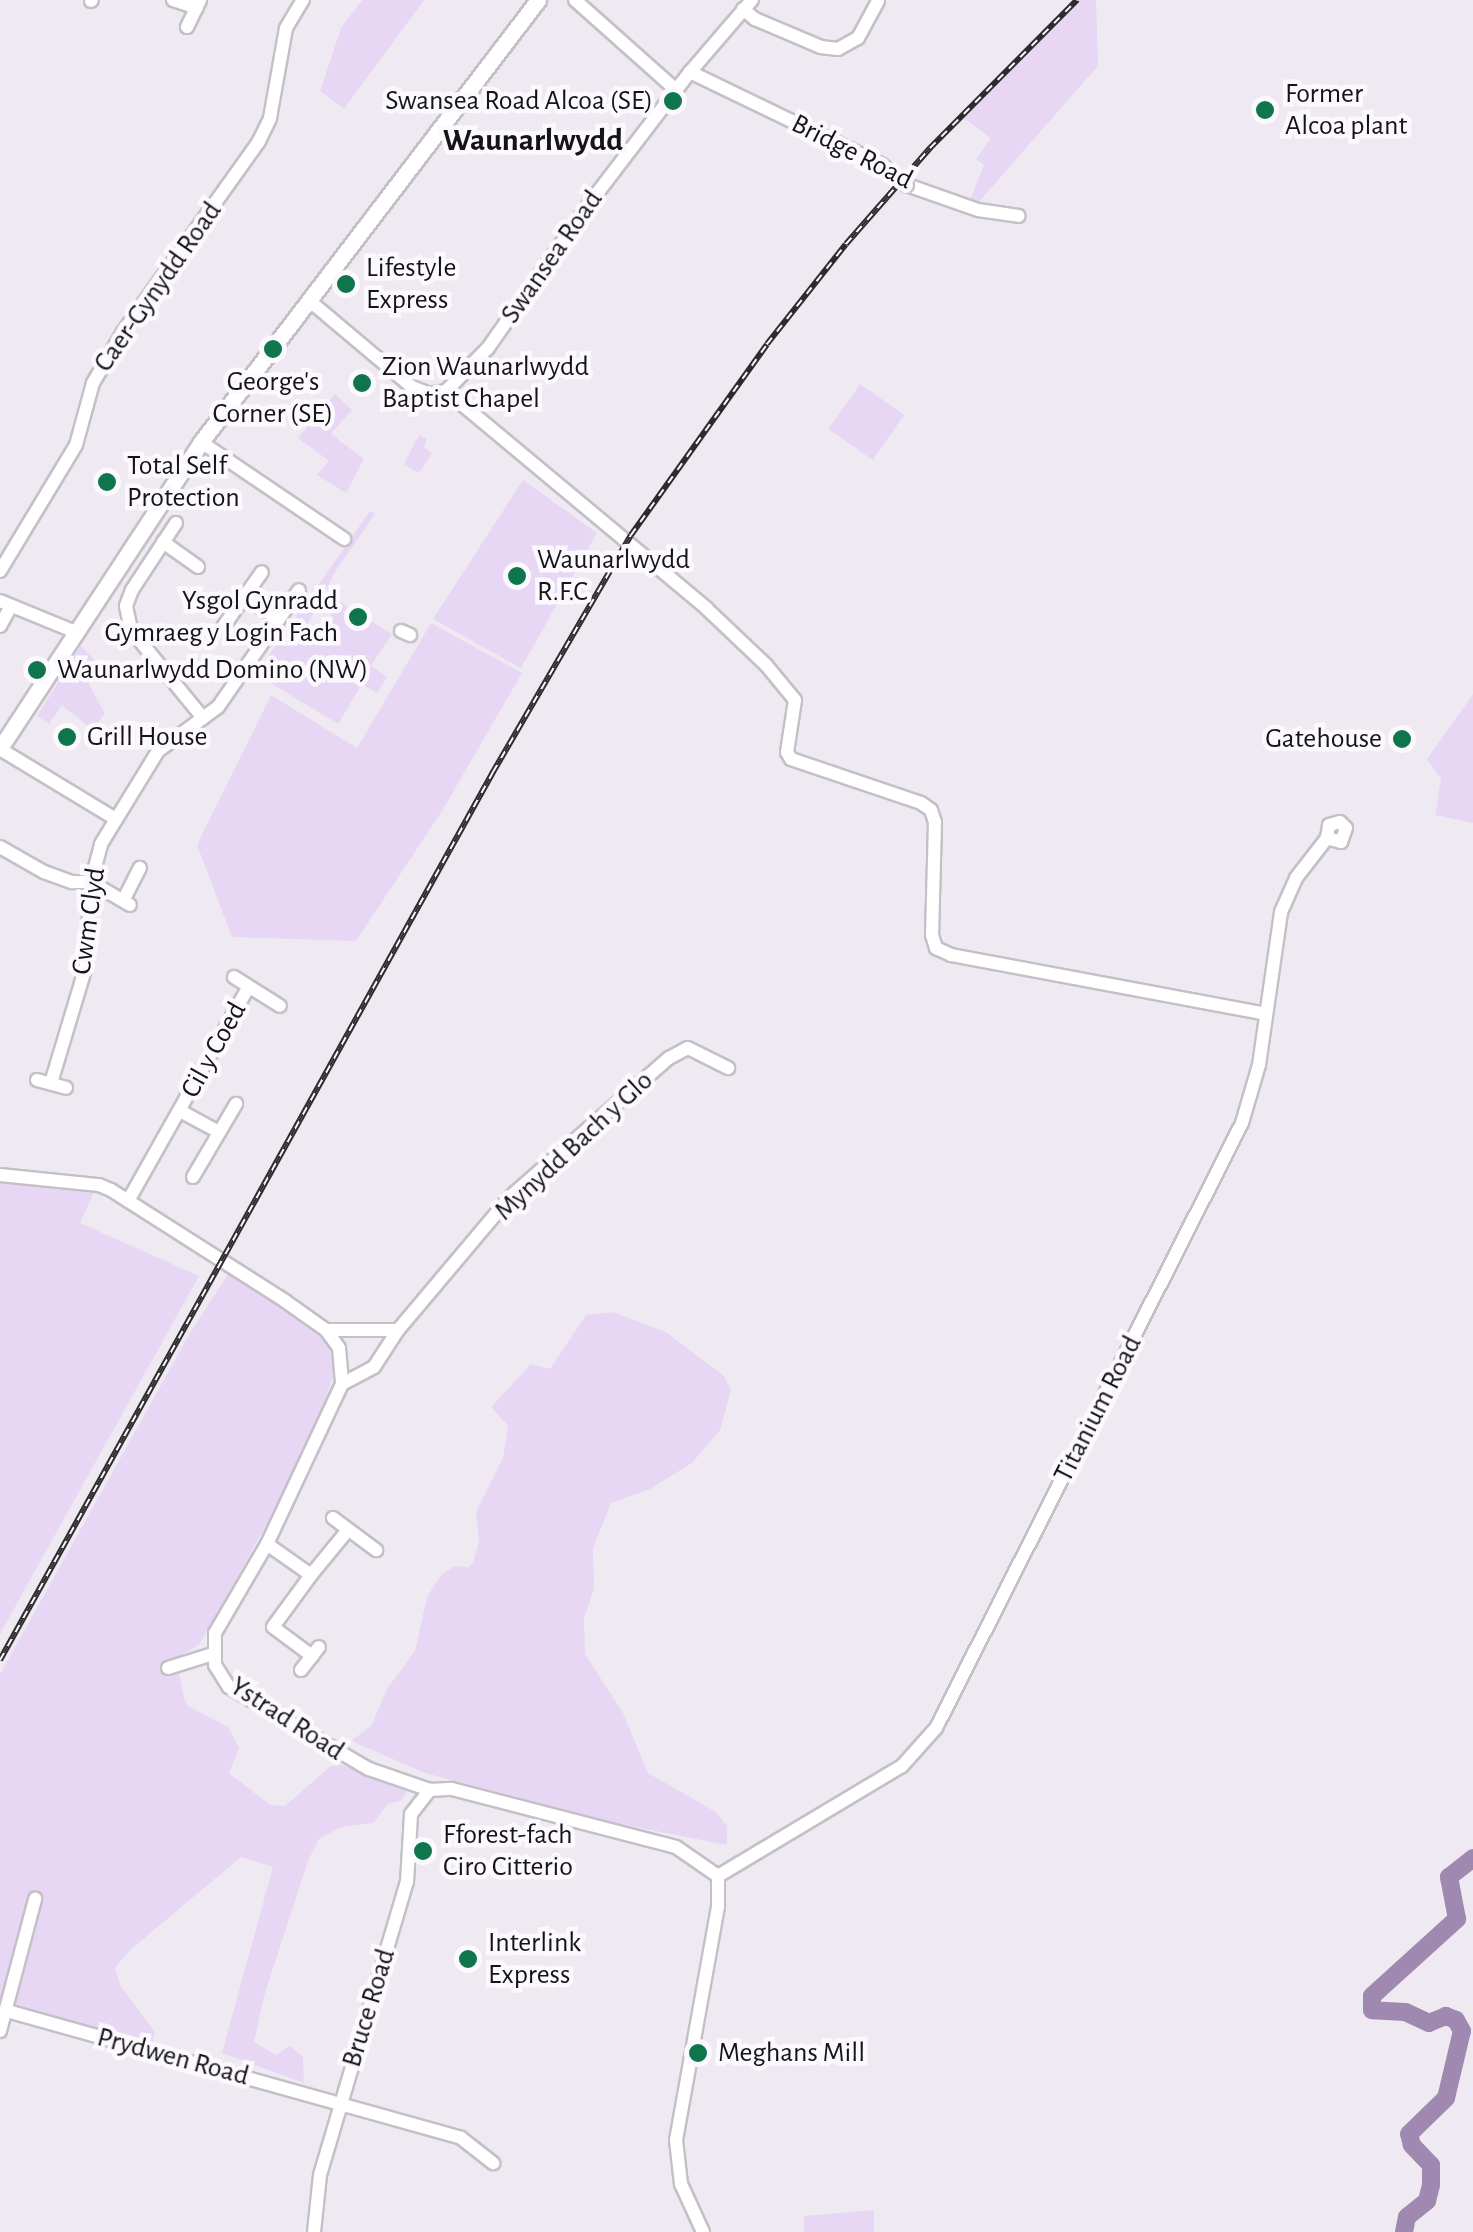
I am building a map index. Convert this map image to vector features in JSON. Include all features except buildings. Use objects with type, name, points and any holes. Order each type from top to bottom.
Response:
[{"type":"main road","points":[[0,749],[200,442],[538,0]]},
{"type":"street","points":[[173,0],[199,4],[187,27]]},
{"type":"street","name":"Caer-Gynydd Road","points":[[0,571],[76,445],[93,383],[122,332],[259,141],[270,118],[286,28],[303,0]]},
{"type":"street","points":[[575,0],[676,90]]},
{"type":"street","points":[[748,5],[755,19],[821,47],[838,49],[858,38],[882,3]]},
{"type":"street","name":"Swansea Road","points":[[446,391],[488,348],[676,90],[748,5]]},
{"type":"street","name":"Bridge Road","points":[[690,72],[882,165],[907,186],[978,210],[1019,216]]},
{"type":"street","points":[[310,302],[412,387],[430,394],[446,391],[588,514],[706,608],[766,664],[795,700],[787,752],[792,759],[922,802],[931,810],[935,822],[936,948],[951,955],[1266,1014]]},
{"type":"street","points":[[200,442],[339,532]]},
{"type":"street","points":[[176,523],[132,590],[126,606],[131,630],[203,718]]},
{"type":"street","points":[[163,542],[198,567]]},
{"type":"street","points":[[223,628],[262,572]]},
{"type":"street","name":"Cwm Clyd","points":[[66,1088],[44,1082],[86,966],[91,882],[101,844],[158,751],[218,707],[299,590]]},
{"type":"street","points":[[244,596],[279,620]]},
{"type":"street","points":[[0,626],[5,604],[73,632]]},
{"type":"street","points":[[0,749],[114,818]]},
{"type":"street","name":"Titanium Road","points":[[718,1876],[735,1862],[902,1766],[936,1728],[1242,1123],[1259,1065],[1285,899],[1327,838]]},
{"type":"street","points":[[2,851],[72,882],[91,882],[127,902],[140,868]]},
{"type":"street","name":"Cil y Coed","points":[[234,976],[280,1006]]},
{"type":"street","name":"Cil y Coed","points":[[128,1201],[248,988]]},
{"type":"street","name":"Mynydd Bach y Glo","points":[[342,1384],[374,1368],[398,1330],[510,1197],[670,1058],[688,1048],[728,1068]]},
{"type":"street","name":"Cil y Coed","points":[[194,1178],[217,1131],[236,1104]]},
{"type":"street","name":"Cil y Coed","points":[[180,1111],[217,1131]]},
{"type":"street","points":[[0,1175],[99,1185],[128,1201],[326,1330],[339,1348],[342,1384]]},
{"type":"street","points":[[326,1330],[398,1330]]},
{"type":"street","name":"Ystrad Road","points":[[342,1384],[267,1544],[219,1622],[213,1654],[229,1687],[353,1762],[430,1790],[452,1789],[676,1847],[718,1876]]},
{"type":"street","points":[[334,1518],[376,1550]]},
{"type":"street","points":[[301,1670],[316,1652],[270,1632],[348,1530]]},
{"type":"street","points":[[267,1544],[311,1576]]},
{"type":"street","points":[[168,1668],[213,1654]]},
{"type":"street","name":"Bruce Road","points":[[314,2232],[315,2200],[340,2102],[407,1882],[411,1814],[430,1790]]},
{"type":"street","points":[[702,2232],[684,2195],[676,2158],[679,2108],[718,1908],[718,1876]]},
{"type":"street","points":[[0,2032],[35,1899]]},
{"type":"street","name":"Prydwen Road","points":[[7,2011],[462,2138],[493,2164]]},
{"type":"shaded area","points":[[362,0],[424,0],[344,109],[320,91],[341,28]]},
{"type":"shaded area","points":[[1075,0],[1096,0],[1098,66],[976,205],[969,202],[984,165],[976,159],[991,138],[959,115]]},
{"type":"shaded area","points":[[860,384],[904,415],[873,460],[828,429]]},
{"type":"shaded area","points":[[335,394],[352,410],[331,434],[364,459],[346,493],[317,475],[329,461],[298,438]]},
{"type":"shaded area","points":[[419,435],[427,439],[424,447],[432,453],[419,473],[404,464]]},
{"type":"shaded area","name":"Waunarlwydd R.F.C","points":[[523,480],[597,533],[521,668],[433,619]]},
{"type":"shaded area","points":[[370,511],[375,514],[335,572],[306,627],[319,634],[339,601],[392,634],[371,666],[387,677],[377,693],[362,684],[338,724],[256,674]]},
{"type":"shaded area","points":[[431,623],[522,673],[442,811],[356,941],[232,937],[197,845],[271,695],[357,748]]},
{"type":"shaded area","points":[[81,646],[97,663],[89,684],[105,714],[84,739],[89,727],[62,705],[49,724],[37,716]]},
{"type":"shaded area","points":[[1473,694],[1473,823],[1435,815],[1441,779],[1427,759]]},
{"type":"shaded area","points":[[0,1176],[96,1188],[80,1223],[199,1276],[0,1634]]},
{"type":"shaded area","points":[[230,1271],[324,1340],[334,1360],[334,1373],[320,1415],[270,1518],[199,1645],[176,1658],[184,1698],[188,1706],[228,1727],[239,1748],[229,1773],[270,1805],[285,1806],[331,1766],[342,1765],[407,1790],[401,1801],[388,1804],[373,1823],[341,1827],[319,1839],[308,1861],[264,1996],[254,2042],[276,2055],[290,2046],[303,2057],[304,2083],[222,2053],[273,1867],[241,1857],[129,1951],[115,1968],[121,1987],[155,2032],[152,2045],[142,2046],[0,1999],[0,1674],[190,1333]]},
{"type":"shaded area","points":[[613,1312],[666,1332],[724,1376],[731,1390],[720,1430],[692,1463],[650,1489],[611,1503],[593,1548],[594,1588],[584,1619],[585,1654],[623,1713],[648,1773],[716,1812],[727,1826],[727,1845],[620,1824],[425,1773],[351,1741],[371,1726],[387,1689],[415,1651],[427,1597],[441,1575],[454,1566],[469,1567],[474,1560],[479,1540],[476,1512],[503,1458],[508,1426],[491,1407],[531,1364],[550,1369],[586,1315]]},
{"type":"shaded area","points":[[874,2210],[874,2232],[804,2232],[804,2216]]},
{"type":"waterway","points":[[1404,2232],[1407,2217],[1427,2201],[1431,2185],[1431,2165],[1412,2145],[1409,2134],[1446,2098],[1462,2031],[1456,2020],[1446,2016],[1429,2023],[1405,2012],[1372,2010],[1372,1996],[1457,1919],[1449,1877],[1473,1858]]},
{"type":"railway","points":[[0,1660],[493,772],[631,535],[767,344],[846,244],[930,148],[1077,0]]},
{"type":"place","name":"Swansea Road Alcoa (SE)","points":[[673,101]]},
{"type":"place","name":"Former Alcoa plant","points":[[1265,110]]},
{"type":"place","name":"Lifestyle Express","points":[[346,284]]},
{"type":"place","name":"George's Corner (SE)","points":[[273,349]]},
{"type":"place","name":"Zion Waunarlwydd Baptist Chapel","points":[[362,383]]},
{"type":"place","name":"Total Self Protection","points":[[107,482]]},
{"type":"place","name":"Waunarlwydd R.F.C","points":[[517,576]]},
{"type":"place","name":"Ysgol Gynradd Gymraeg y Login Fach","points":[[358,617]]},
{"type":"place","name":"Waunarlwydd Domino (NW)","points":[[37,670]]},
{"type":"place","name":"Grill House","points":[[67,737]]},
{"type":"place","name":"Gatehouse","points":[[1402,739]]},
{"type":"place","name":"Fforest-fach Ciro Citterio","points":[[423,1851]]},
{"type":"place","name":"Interlink Express","points":[[468,1959]]},
{"type":"place","name":"Meghans Mill","points":[[698,2053]]},
{"type":"district","name":"Waunarlwydd","points":[[533,140]]}]
